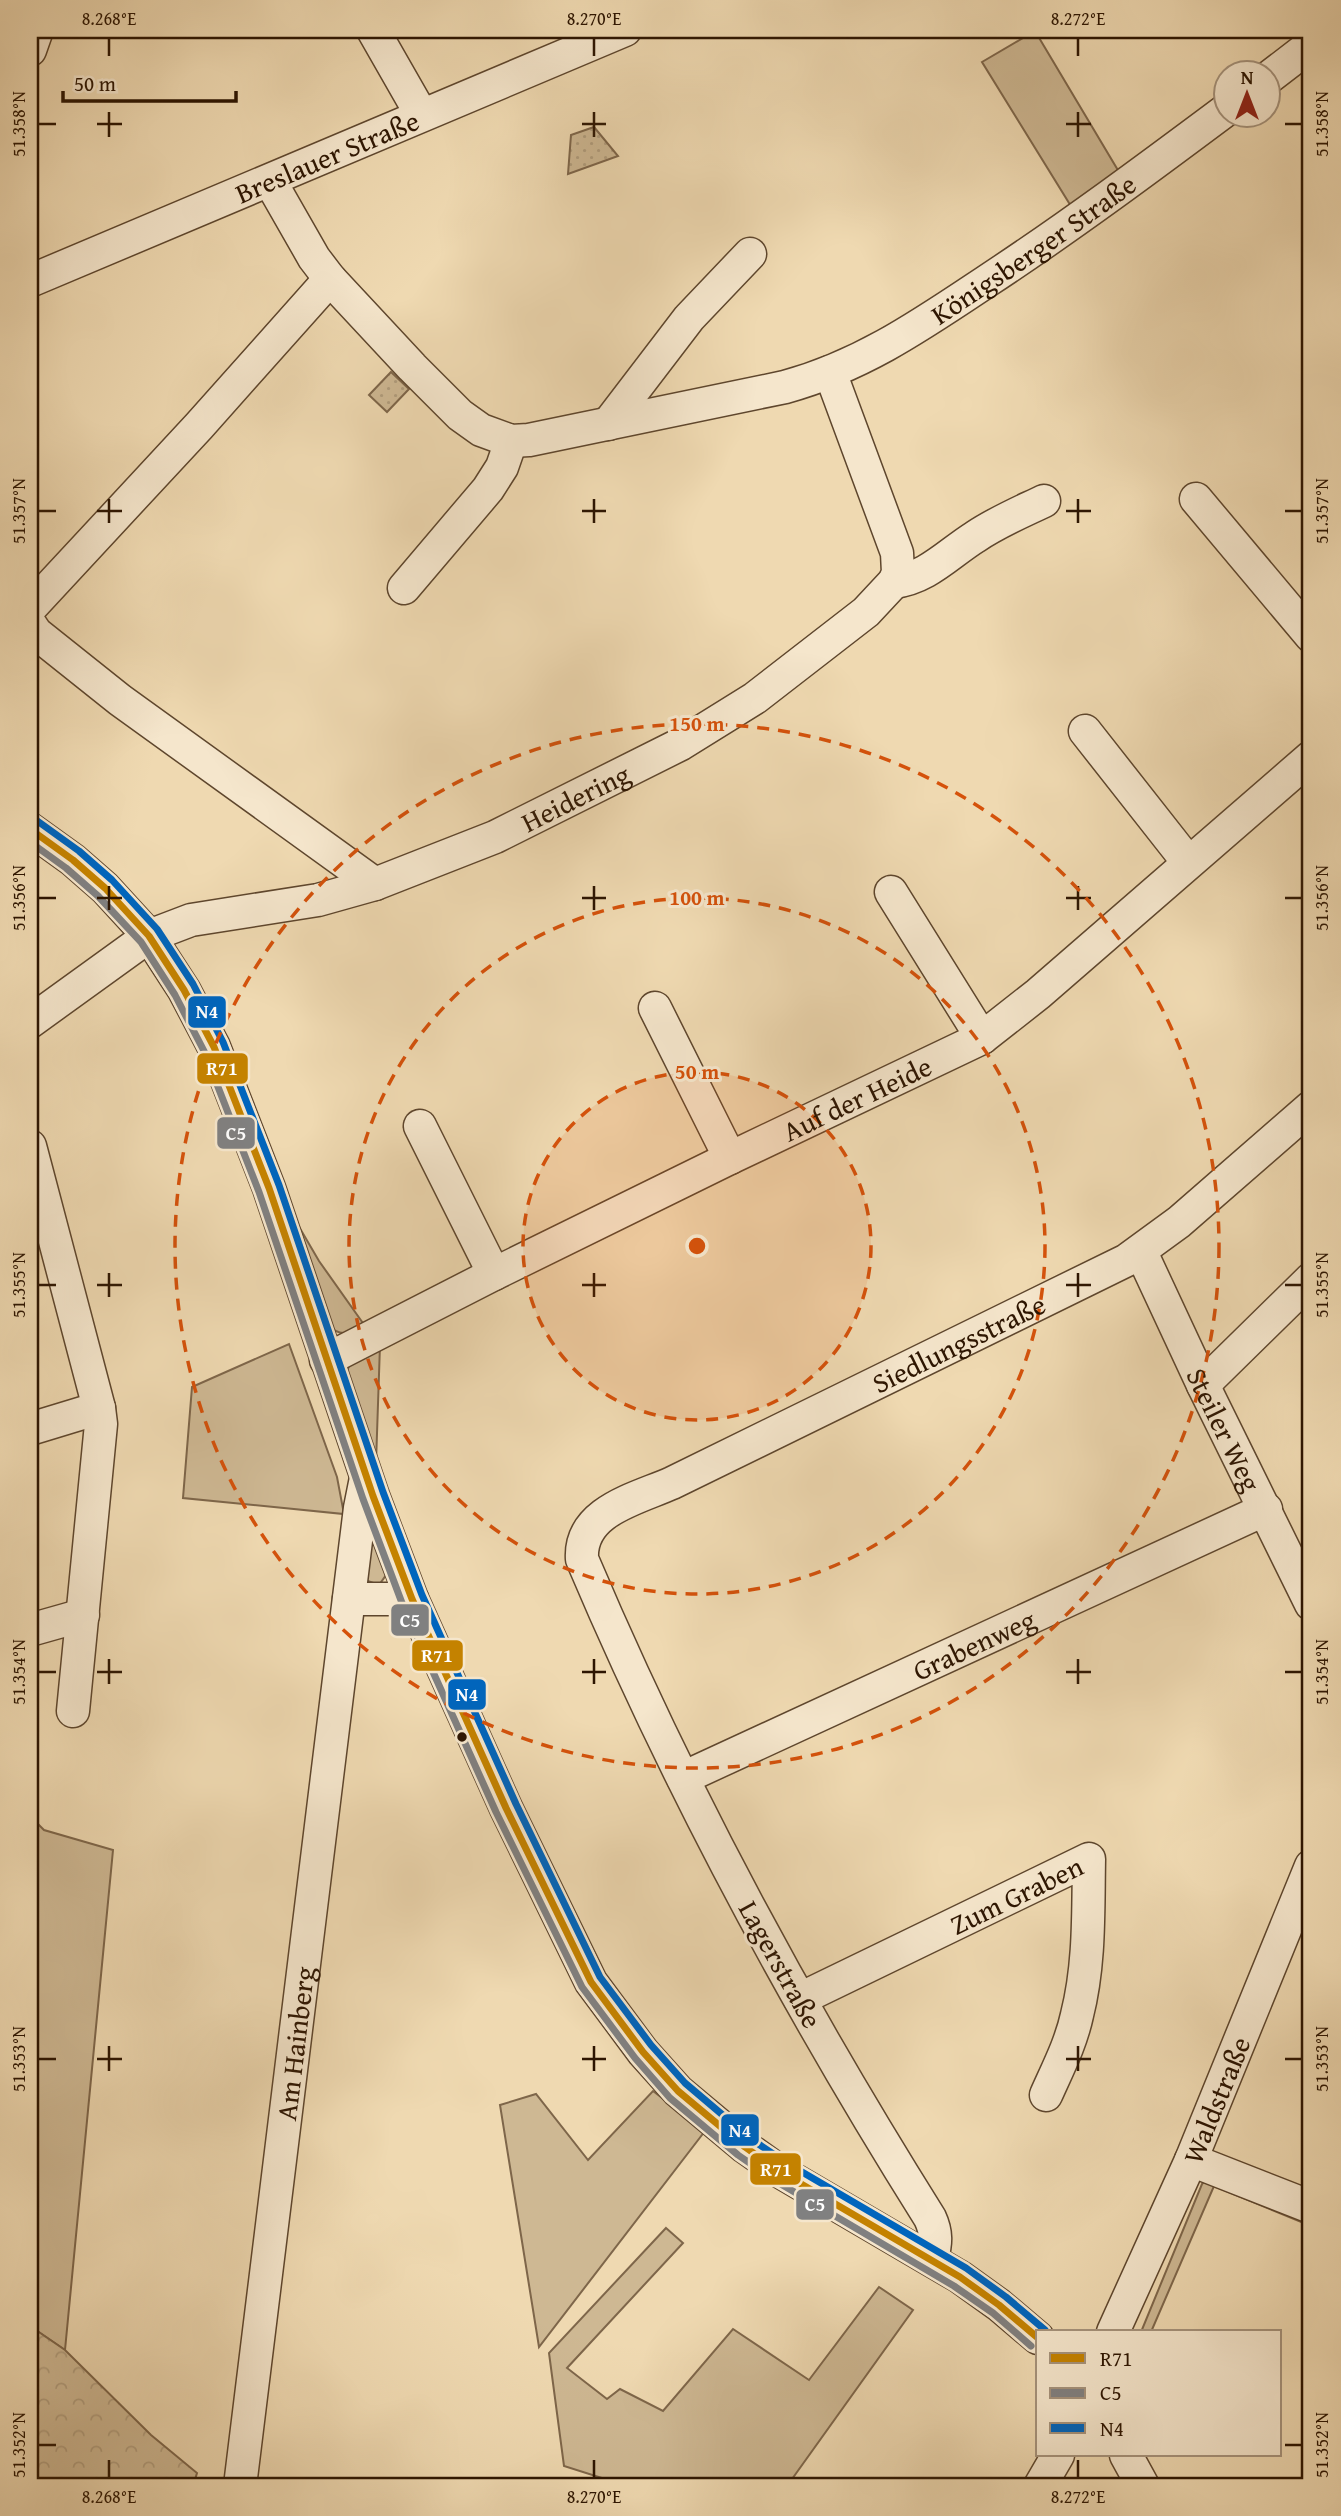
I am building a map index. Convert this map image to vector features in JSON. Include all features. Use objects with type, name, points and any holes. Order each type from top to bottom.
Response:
[{"type":"street","points":[[30,50],[37,30]]},
{"type":"street","points":[[373,30],[421,114]]},
{"type":"street","name":"Breslauer Straße","points":[[30,281],[625,30]]},
{"type":"street","points":[[1282,67],[1311,45]]},
{"type":"street","name":"Königsberger Straße","points":[[830,372],[885,347],[1049,240],[1212,120]]},
{"type":"street","points":[[270,181],[314,258],[330,279],[460,415],[481,429],[511,441],[529,440],[785,387],[830,372],[897,553],[898,573],[894,582]]},
{"type":"street","points":[[608,424],[689,318],[750,254]]},
{"type":"street","points":[[30,608],[199,426],[330,279]]},
{"type":"street","points":[[404,588],[492,483],[502,467],[511,441]]},
{"type":"street","points":[[1196,499],[1311,636]]},
{"type":"street","points":[[894,582],[909,580],[926,573],[978,535],[1044,501]]},
{"type":"street","name":"Heidering","points":[[30,1022],[149,936],[191,920],[318,900],[375,884],[495,837],[681,744],[755,698],[866,612],[894,582]]},
{"type":"street","points":[[30,624],[36,633],[120,699],[375,884]]},
{"type":"street","points":[[1085,731],[1188,862]]},
{"type":"street","name":"Auf der Heide","points":[[326,1360],[730,1158],[982,1038],[1048,985],[1311,757]]},
{"type":"street","points":[[30,829],[73,860],[105,888],[149,936],[184,990],[214,1047],[269,1188],[366,1477],[412,1599],[506,1808],[591,1982],[643,2052],[678,2091],[745,2147],[779,2171],[932,2259],[999,2305],[1036,2337]]},
{"type":"street","points":[[891,892],[982,1038]]},
{"type":"street","points":[[655,1008],[730,1158]]},
{"type":"street","name":"Siedlungsstraße","points":[[584,1539],[593,1522],[605,1513],[1141,1252],[1311,1107]]},
{"type":"street","points":[[420,1126],[494,1274]]},
{"type":"street","points":[[30,1146],[40,1226],[99,1408],[101,1424],[73,1711]]},
{"type":"street","name":"Steiler Weg","points":[[1141,1252],[1311,1604]]},
{"type":"street","points":[[1203,1385],[1311,1279]]},
{"type":"street","points":[[30,1429],[99,1408]]},
{"type":"street","name":"Am Hainberg","points":[[240,2486],[360,1508],[366,1477]]},
{"type":"street","name":"Grabenweg","points":[[683,1779],[1266,1509]]},
{"type":"street","name":"Lagerstraße","points":[[584,1539],[582,1559],[683,1779],[848,2085],[930,2218],[936,2242],[932,2259]]},
{"type":"street","points":[[349,1599],[412,1599]]},
{"type":"street","points":[[30,1630],[83,1615]]},
{"type":"street","name":"Zum Graben","points":[[800,1999],[1090,1859],[1085,1974],[1078,2012],[1066,2052],[1046,2095]]},
{"type":"street","name":"Waldstraße","points":[[1114,2330],[1191,2160],[1311,1866]]},
{"type":"street","points":[[1191,2160],[1311,2207]]},
{"type":"street","points":[[1040,2486],[1057,2456]]},
{"type":"street","points":[[1127,2456],[1143,2486]]},
{"type":"green space","points":[[1035,31],[1122,177],[1074,211],[982,62]]},
{"type":"green space","points":[[594,127],[618,156],[568,174],[571,135]]},
{"type":"green space","points":[[391,372],[409,389],[387,412],[369,395]]},
{"type":"green space","points":[[284,1201],[319,1261],[365,1326],[342,1333],[329,1326]]},
{"type":"green space","points":[[289,1344],[337,1477],[344,1514],[183,1498],[192,1387]]},
{"type":"green space","points":[[380,1345],[376,1463],[347,1373],[350,1361]]},
{"type":"green space","points":[[368,1525],[386,1575],[379,1585],[365,1580]]},
{"type":"green space","points":[[30,1816],[44,1830],[113,1850],[65,2350],[30,2326]]},
{"type":"green space","points":[[653,2091],[705,2131],[539,2347],[500,2105],[536,2094],[588,2160]]},
{"type":"green space","points":[[1208,2177],[1311,2214],[1311,2226],[1214,2186],[1152,2330],[1142,2330],[1202,2184]]},
{"type":"green space","points":[[666,2228],[683,2243],[567,2368],[607,2399],[620,2389],[663,2411],[733,2329],[809,2380],[879,2287],[913,2310],[787,2486],[627,2486],[564,2466],[549,2353]]},
{"type":"green space","points":[[30,2326],[65,2350],[151,2435],[197,2473],[193,2486],[30,2486]]},
{"type":"transit line","name":"N4","points":[[36,820],[79,851],[112,880],[157,929],[193,984],[223,1042],[279,1185],[383,1492],[422,1595],[516,1804],[600,1977],[651,2045],[685,2083],[751,2139],[785,2162],[966,2268],[1045,2330]]},
{"type":"transit line","name":"R71","points":[[30,829],[73,860],[105,888],[149,936],[184,990],[214,1047],[269,1188],[373,1496],[412,1599],[506,1808],[591,1982],[643,2052],[678,2091],[745,2147],[779,2171],[960,2277],[1036,2336]]},
{"type":"transit line","name":"C5","points":[[30,842],[98,896],[141,942],[175,995],[204,1051],[259,1192],[363,1499],[402,1603],[496,1812],[582,1987],[635,2058],[670,2098],[738,2155],[774,2180],[954,2286],[993,2313],[1031,2346]]}]
